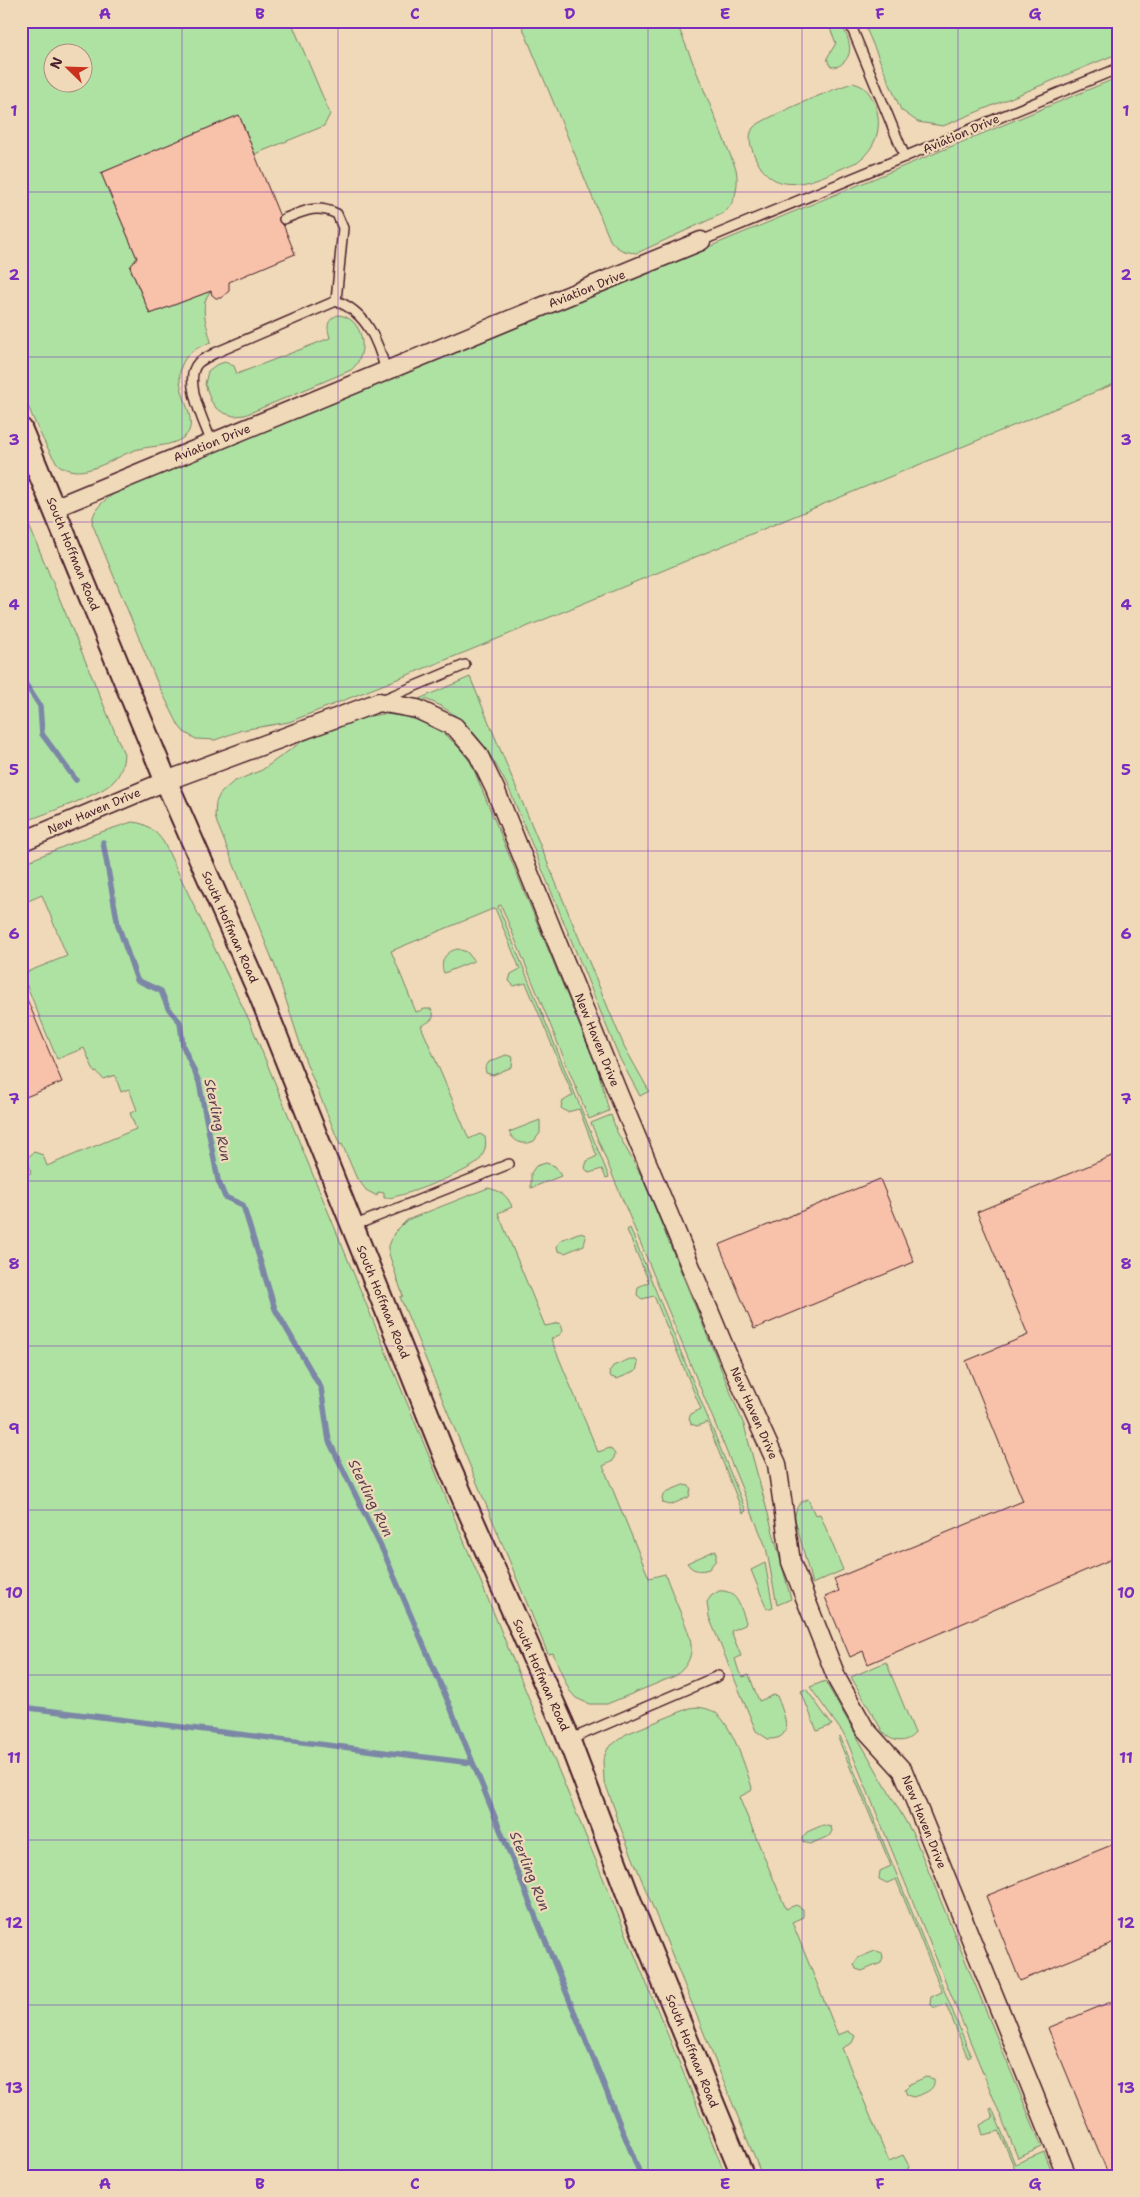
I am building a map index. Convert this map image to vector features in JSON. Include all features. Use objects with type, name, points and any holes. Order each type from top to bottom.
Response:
[{"type":"street","name":"Aviation Drive","points":[[54,508],[701,241]]},
{"type":"street","name":"South Hoffman Road","points":[[21,429],[166,781],[260,995],[447,1462],[569,1740],[634,1911],[743,2176]]},
{"type":"street","name":"New Haven Drive","points":[[21,842],[166,781],[378,702],[417,709],[455,727],[467,739],[486,769],[728,1356],[778,1464],[790,1562],[838,1681],[865,1729],[903,1771],[1067,2176]]},
{"type":"lane","points":[[849,21],[905,157]]},
{"type":"lane","name":"Aviation Drive","points":[[701,241],[1119,68]]},
{"type":"lane","points":[[284,219],[308,209],[324,208],[337,214],[343,228],[336,301]]},
{"type":"lane","points":[[212,443],[193,391],[192,374],[198,363],[215,352],[336,301],[348,305],[366,321],[380,350],[386,371]]},
{"type":"lane","points":[[378,702],[464,666]]},
{"type":"lane","points":[[353,1226],[509,1164]]},
{"type":"lane","points":[[569,1740],[718,1676]]},
{"type":"green space","points":[[21,21],[291,21],[330,114],[324,126],[255,154],[239,115],[101,173],[137,258],[130,268],[150,314],[211,291],[205,302],[204,309],[211,342],[194,350],[183,362],[180,375],[181,388],[189,414],[190,425],[186,435],[175,442],[165,445],[135,450],[88,470],[69,470],[60,466],[50,452],[38,428],[21,385]]},
{"type":"green space","points":[[520,21],[676,21],[736,169],[736,193],[728,209],[724,213],[637,253],[625,251],[616,246],[610,240]]},
{"type":"green space","points":[[827,21],[840,21],[850,47],[848,57],[836,67],[830,66],[827,58],[836,43]]},
{"type":"green space","points":[[863,21],[1119,21],[1119,53],[943,126],[918,122],[901,110]]},
{"type":"green space","points":[[1119,77],[1119,382],[468,651],[289,722],[242,730],[215,740],[196,739],[184,732],[179,726],[157,682],[92,523],[97,509],[115,493]]},
{"type":"green space","points":[[853,83],[863,87],[869,94],[873,100],[878,117],[877,134],[870,149],[864,156],[857,162],[829,174],[801,183],[775,180],[764,172],[751,146],[750,135],[753,128],[783,111]]},
{"type":"green space","points":[[338,315],[347,317],[359,329],[362,347],[361,355],[351,370],[245,415],[234,416],[216,408],[211,401],[205,384],[208,371],[216,365],[225,362],[234,366],[237,374],[330,338],[328,324],[331,319]]},
{"type":"green space","points":[[21,506],[124,754],[120,773],[106,787],[84,799],[21,823]]},
{"type":"green space","points":[[470,677],[624,1046],[649,1091],[640,1096],[620,1059],[510,791],[494,762],[466,725],[440,706],[425,699],[424,701],[419,699]]},
{"type":"green space","points":[[382,714],[410,718],[433,727],[453,742],[471,763],[598,1070],[609,1111],[589,1119],[501,905],[498,906],[609,1177],[606,1178],[602,1169],[589,1173],[585,1168],[587,1161],[597,1156],[579,1109],[567,1112],[561,1108],[562,1102],[573,1095],[526,983],[514,986],[509,981],[511,974],[520,969],[495,908],[391,951],[416,1012],[431,1009],[433,1012],[433,1018],[421,1026],[469,1139],[480,1134],[485,1137],[485,1147],[480,1159],[461,1172],[432,1184],[384,1198],[384,1193],[378,1192],[377,1196],[366,1190],[357,1179],[342,1144],[340,1145],[306,1062],[275,966],[217,823],[215,816],[216,802],[220,794],[233,782],[262,770],[301,742],[359,718]]},
{"type":"green space","points":[[132,822],[151,828],[164,843],[249,1020],[726,2176],[21,2176],[21,1177],[31,1173],[27,1158],[34,1152],[43,1155],[47,1166],[136,1129],[130,1113],[137,1110],[129,1089],[121,1092],[115,1075],[103,1079],[97,1072],[95,1073],[84,1048],[57,1059],[22,974],[67,956],[42,895],[21,904],[21,864],[92,835]]},
{"type":"green space","points":[[458,949],[467,952],[474,961],[444,973],[442,964],[445,957],[450,952]]},
{"type":"green space","points":[[506,1055],[513,1057],[512,1067],[493,1075],[486,1073],[485,1068],[489,1062]]},
{"type":"green space","points":[[611,1115],[617,1132],[643,1179],[744,1425],[791,1599],[777,1605],[766,1547],[591,1123]]},
{"type":"green space","points":[[540,1120],[540,1133],[534,1141],[519,1142],[509,1132]]},
{"type":"green space","points":[[546,1163],[555,1166],[561,1176],[531,1188],[531,1173],[536,1166]]},
{"type":"green space","points":[[488,1188],[503,1194],[512,1207],[498,1213],[545,1326],[560,1323],[563,1330],[561,1334],[551,1339],[598,1452],[610,1448],[615,1454],[613,1461],[603,1466],[649,1578],[665,1574],[690,1639],[691,1654],[688,1662],[675,1676],[607,1704],[589,1704],[576,1698],[569,1690],[553,1653],[548,1654],[400,1297],[403,1296],[389,1254],[389,1246],[394,1233],[407,1220]]},
{"type":"green space","points":[[630,1228],[746,1511],[743,1513],[707,1422],[697,1426],[691,1424],[689,1418],[691,1414],[701,1409],[654,1296],[642,1299],[637,1295],[638,1287],[649,1282],[627,1230]]},
{"type":"green space","points":[[578,1233],[584,1234],[586,1237],[584,1245],[565,1253],[558,1251],[557,1246],[561,1240]]},
{"type":"green space","points":[[630,1359],[636,1360],[638,1363],[636,1371],[617,1379],[611,1377],[609,1372],[613,1366]]},
{"type":"green space","points":[[683,1485],[689,1486],[691,1489],[689,1497],[670,1505],[663,1503],[662,1498],[666,1492]]},
{"type":"green space","points":[[808,1499],[815,1515],[820,1514],[843,1570],[812,1584],[795,1519],[798,1506]]},
{"type":"green space","points":[[716,1550],[716,1560],[709,1569],[696,1570],[687,1563]]},
{"type":"green space","points":[[765,1563],[773,1607],[767,1609],[751,1570]]},
{"type":"green space","points":[[719,1591],[730,1593],[734,1597],[740,1606],[746,1622],[745,1625],[731,1631],[741,1656],[735,1659],[739,1672],[743,1677],[749,1675],[759,1701],[774,1695],[777,1696],[786,1724],[782,1735],[777,1738],[768,1739],[756,1731],[709,1617],[707,1602],[711,1596]]},
{"type":"green space","points":[[886,1662],[915,1733],[907,1739],[899,1741],[887,1736],[883,1732],[851,1677]]},
{"type":"green space","points":[[825,1681],[914,1836],[1042,2147],[1018,2158],[845,1736],[810,1687]]},
{"type":"green space","points":[[806,1689],[832,1725],[817,1731],[801,1691]]},
{"type":"green space","points":[[697,1707],[716,1713],[722,1719],[738,1748],[752,1788],[751,1791],[739,1797],[786,1909],[796,1905],[803,1909],[803,1917],[792,1922],[838,2035],[848,2031],[855,2036],[852,2043],[842,2048],[889,2161],[903,2155],[909,2166],[907,2170],[896,2176],[762,2176],[615,1814],[604,1780],[603,1760],[608,1748],[626,1734],[690,1708]]},
{"type":"green space","points":[[840,1736],[971,2056],[968,2058],[946,2004],[935,2008],[930,2004],[931,1997],[942,1992],[896,1879],[887,1883],[879,1879],[880,1871],[891,1866],[838,1738]]},
{"type":"green space","points":[[823,1825],[831,1827],[832,1831],[829,1836],[810,1844],[803,1842],[802,1838],[807,1832]]},
{"type":"green space","points":[[875,1951],[882,1953],[881,1963],[862,1971],[856,1969],[854,1964],[858,1958]]},
{"type":"green space","points":[[926,2077],[934,2079],[931,2089],[913,2097],[907,2095],[905,2090],[910,2084]]},
{"type":"green space","points":[[992,2108],[1015,2164],[1044,2152],[1054,2176],[1018,2176],[999,2131],[983,2135],[980,2125],[993,2118],[990,2109]]},
{"type":"building","points":[[239,115],[295,254],[229,282],[229,291],[221,298],[216,298],[212,295],[211,291],[150,314],[130,267],[137,258],[101,173]]},
{"type":"building","points":[[21,985],[62,1082],[21,1099]]},
{"type":"building","points":[[1119,1153],[1119,1556],[868,1664],[863,1651],[850,1657],[825,1597],[839,1591],[834,1579],[1023,1501],[966,1361],[1028,1335],[977,1212]]},
{"type":"building","points":[[880,1179],[914,1262],[754,1329],[719,1245]]},
{"type":"building","points":[[1119,1842],[1119,1940],[1020,1981],[986,1896]]},
{"type":"building","points":[[1115,2000],[1119,2008],[1119,2176],[1109,2176],[1048,2028]]},
{"type":"waterway","name":"Sterling Run","points":[[21,677],[40,706],[42,734],[76,780]]},
{"type":"waterway","name":"Sterling Run","points":[[103,842],[118,925],[137,980],[161,991],[168,1008],[180,1022],[183,1046],[199,1082],[218,1180],[225,1197],[243,1205],[275,1309],[321,1388],[329,1441],[384,1553],[449,1704],[641,2176]]},
{"type":"waterway","points":[[21,1707],[472,1763]]}]
